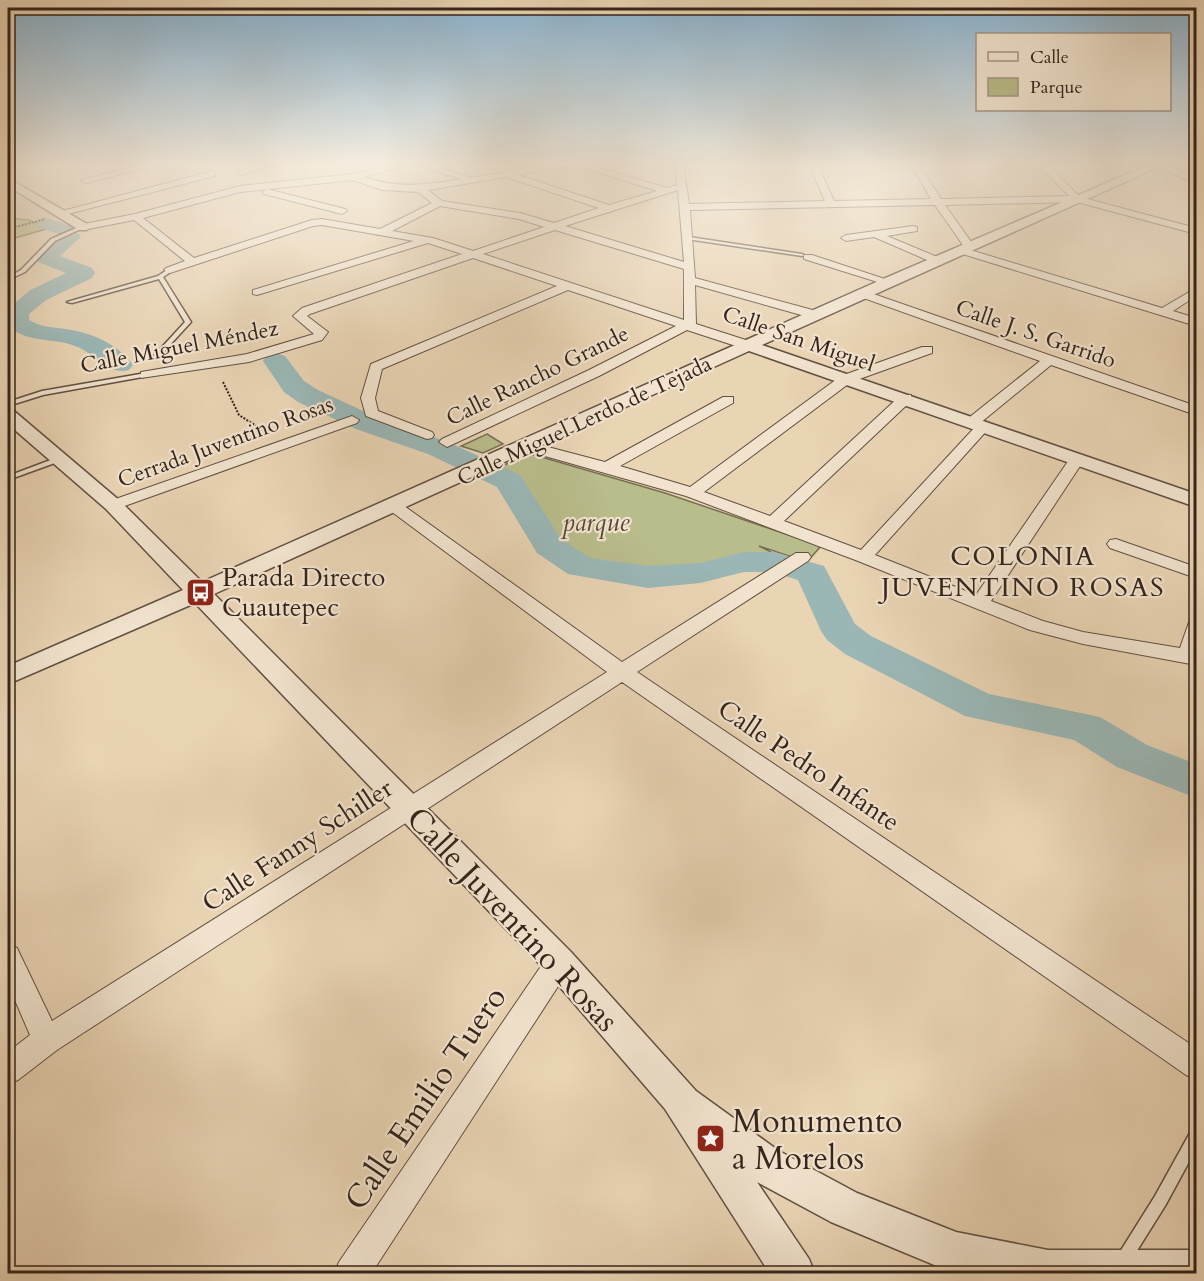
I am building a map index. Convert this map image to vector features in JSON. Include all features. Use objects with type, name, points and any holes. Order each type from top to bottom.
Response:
[{"type":"street","points":[[74,224],[79,228],[101,224]]},
{"type":"street","points":[[144,224],[191,261],[170,270]]},
{"type":"street","name":"Calle San Miguel","points":[[191,261],[311,224]]},
{"type":"street","name":"Calle San Miguel","points":[[330,224],[429,240],[476,255],[906,398],[1197,501]]},
{"type":"street","points":[[383,231],[397,224]]},
{"type":"street","points":[[543,224],[689,267]]},
{"type":"street","points":[[476,255],[562,224]]},
{"type":"street","points":[[687,224],[691,280],[688,326]]},
{"type":"street","points":[[951,224],[965,248],[1197,322]]},
{"type":"street","name":"Calle Miguel Lerdo de Tejada","points":[[8,676],[394,506],[1020,224]]},
{"type":"street","points":[[1170,224],[1197,231]]},
{"type":"street","points":[[846,238],[913,229]]},
{"type":"street","points":[[874,234],[938,261]]},
{"type":"street","points":[[257,291],[429,240]]},
{"type":"street","name":"Calle Miguel Méndez","points":[[146,375],[249,358],[318,337],[322,332],[299,316],[306,311],[476,255]]},
{"type":"street","points":[[805,256],[888,282]]},
{"type":"street","points":[[691,280],[816,315]]},
{"type":"street","name":"Calle Rancho Grande","points":[[564,286],[376,367],[368,398],[371,413],[436,439],[594,373],[688,326]]},
{"type":"street","points":[[1164,312],[1197,291]]},
{"type":"street","name":"Calle J. S. Garrido","points":[[862,294],[1197,411]]},
{"type":"street","points":[[692,493],[846,379],[927,350]]},
{"type":"street","points":[[864,556],[977,425],[1049,360]]},
{"type":"street","points":[[772,523],[906,398]]},
{"type":"street","points":[[607,467],[728,399]]},
{"type":"street","name":"Calle Juventino Rosas","points":[[8,415],[113,505],[559,962],[678,1096],[787,1270]]},
{"type":"street","name":"Cerrada Juventino Rosas","points":[[113,505],[352,420]]},
{"type":"street","points":[[520,449],[607,467],[692,493],[864,556],[979,605],[1037,626],[1083,638],[1192,657],[1197,626]]},
{"type":"street","points":[[979,605],[1076,460]]},
{"type":"street","name":"Calle Pedro Infante","points":[[394,506],[623,673],[1197,1065]]},
{"type":"street","points":[[1116,544],[1197,573]]},
{"type":"street","name":"Calle Fanny Schiller","points":[[8,1070],[47,1040],[790,564]]},
{"type":"street","points":[[8,956],[47,1040]]},
{"type":"street","name":"Calle Emilio Tuero","points":[[351,1274],[559,962]]},
{"type":"street","points":[[678,1096],[765,1164],[845,1208],[956,1253],[1048,1271],[1197,1272]]},
{"type":"lane","points":[[8,279],[22,271],[59,237],[79,228]]},
{"type":"lane","points":[[689,238],[805,256]]},
{"type":"lane","points":[[70,302],[160,278],[170,270]]},
{"type":"lane","points":[[155,358],[188,322],[160,278]]},
{"type":"lane","name":"Calle Miguel Méndez","points":[[8,404],[42,393],[146,375]]},
{"type":"lane","points":[[8,478],[59,460]]},
{"type":"lane","points":[[1115,1272],[1160,1201],[1197,1136]]},
{"type":"path","points":[[8,229],[30,224]]},
{"type":"path","points":[[223,382],[239,415],[255,427],[289,443]]},
{"type":"green space","points":[[8,224],[36,224],[46,229],[8,240]]},
{"type":"green space","points":[[487,434],[503,444],[483,453],[461,446]]},
{"type":"green space","name":"parque","points":[[531,454],[665,493],[821,546],[807,562],[759,546],[781,557],[774,562],[744,562],[700,573],[648,577],[580,567],[549,546],[509,481],[489,471]]},
{"type":"waterway","points":[[46,224],[64,230]]},
{"type":"waterway","points":[[71,237],[45,258],[84,273],[38,295],[18,312],[17,322],[36,332],[85,341],[104,351],[120,365]]},
{"type":"waterway","points":[[276,361],[287,373],[293,386],[308,396],[366,423],[438,448],[509,481],[549,546],[580,567],[648,577],[700,573],[744,562],[774,562],[812,573],[840,631],[858,645],[979,706],[1085,728],[1132,756],[1196,782]]},
{"type":"place","name":"Parada Directo Cuautepec","points":[[201,592]]},
{"type":"place","name":"Monumento a Morelos","points":[[711,1139]]},
{"type":"district","name":"COLONIA JUVENTINO ROSAS","points":[[1023,572]]}]
